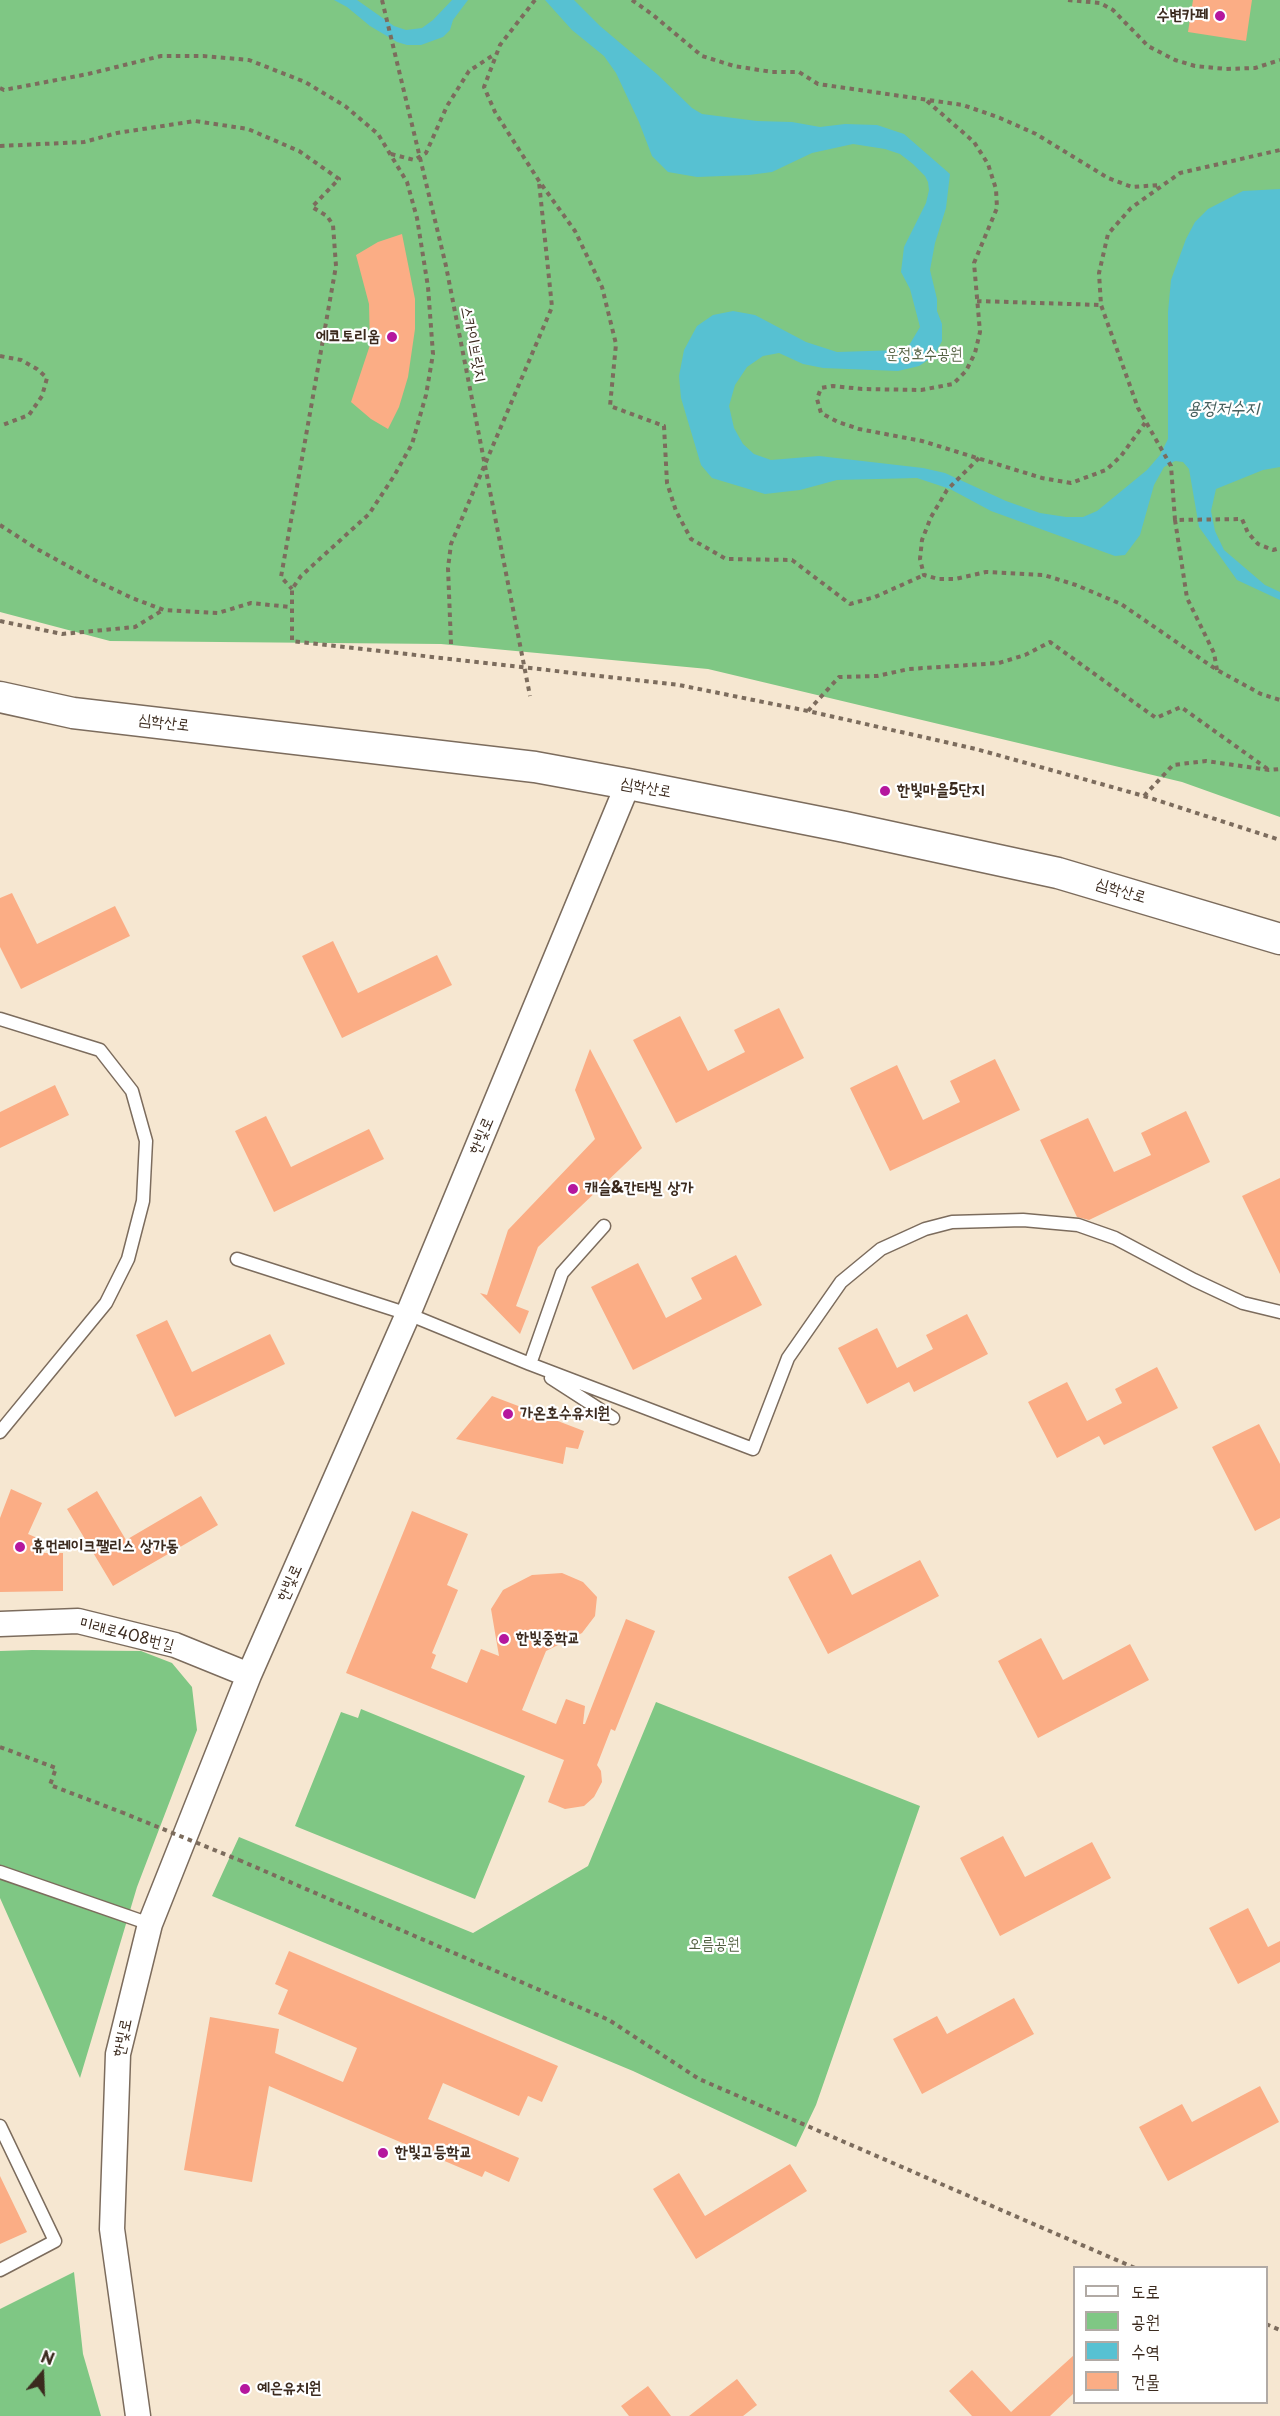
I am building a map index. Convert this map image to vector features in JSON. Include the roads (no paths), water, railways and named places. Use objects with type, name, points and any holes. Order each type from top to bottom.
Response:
[{"type":"street","name":"심학산로","points":[[0,698],[73,712],[535,767],[628,784],[845,827],[1058,873],[1280,939]]},
{"type":"street","name":"한빛로","points":[[138,2416],[111,2229],[118,2054],[150,1924],[249,1675],[408,1314],[628,784]]},
{"type":"street","name":"미래로408번길","points":[[0,1624],[78,1621],[175,1645],[249,1675]]},
{"type":"lane","points":[[0,1019],[100,1050],[132,1091],[146,1141],[143,1201],[128,1259],[106,1303],[0,1432]]},
{"type":"lane","points":[[237,1258],[408,1314],[530,1364],[753,1449],[788,1358],[841,1282],[881,1249],[925,1229],[952,1222],[1023,1220],[1078,1226],[1115,1238],[1194,1281],[1243,1303],[1280,1312]]},
{"type":"lane","points":[[530,1364],[562,1273],[604,1226]]},
{"type":"lane","points":[[530,1364],[613,1418]]},
{"type":"lane","points":[[0,1872],[150,1924]]},
{"type":"lane","points":[[0,2126],[55,2241],[0,2270]]},
{"type":"water","points":[[334,0],[357,0],[394,26],[406,30],[422,28],[452,0],[468,0],[453,20],[450,30],[443,37],[421,45],[407,45],[397,42],[370,26],[347,7]]},
{"type":"water","name":"용정저수지","points":[[545,0],[574,0],[692,108],[702,114],[757,121],[792,122],[820,127],[845,124],[877,125],[904,134],[950,174],[946,208],[935,243],[930,270],[937,299],[937,311],[942,324],[942,341],[934,356],[919,366],[898,371],[823,368],[803,364],[779,353],[763,356],[747,367],[735,385],[729,406],[734,428],[743,444],[754,454],[771,460],[819,456],[923,468],[945,473],[1006,501],[1040,513],[1083,517],[1097,511],[1147,470],[1160,455],[1168,439],[1168,312],[1171,280],[1186,239],[1195,222],[1208,209],[1243,191],[1280,189],[1280,467],[1263,470],[1216,489],[1211,511],[1215,531],[1224,550],[1265,585],[1280,592],[1280,600],[1237,580],[1199,527],[1189,469],[1183,462],[1175,461],[1164,467],[1154,485],[1140,535],[1125,555],[1115,556],[991,511],[950,489],[917,478],[837,480],[800,490],[765,494],[712,478],[701,465],[681,398],[679,376],[684,350],[697,326],[713,315],[733,311],[755,315],[806,342],[837,352],[900,350],[908,347],[920,327],[910,289],[901,272],[904,247],[926,203],[928,182],[913,164],[900,154],[853,144],[812,153],[772,172],[697,177],[668,172],[652,156],[616,73],[604,56],[572,30]]},
{"type":"place","name":"수변카페","points":[[1220,16]]},
{"type":"place","name":"에코토리움","points":[[392,337]]},
{"type":"place","name":"한빛마을5단지","points":[[885,791]]},
{"type":"place","name":"캐슬&칸타빌 상가","points":[[573,1189]]},
{"type":"place","name":"가온호수유치원","points":[[508,1414]]},
{"type":"place","name":"휴먼레이크팰리스 상가동","points":[[20,1547]]},
{"type":"place","name":"한빛중학교","points":[[504,1639]]},
{"type":"place","name":"한빛고등학교","points":[[383,2153]]},
{"type":"place","name":"예은유치원","points":[[245,2389]]},
{"type":"park label","name":"운정호수공원","points":[[924,355]]},
{"type":"park label","name":"오름공원","points":[[714,1945]]}]
